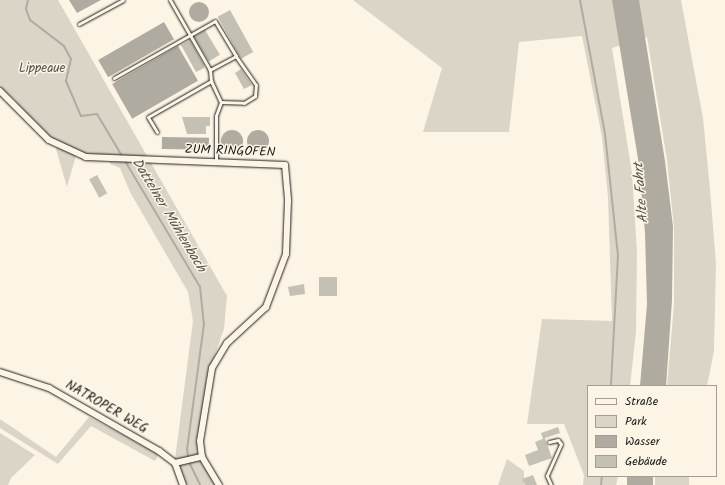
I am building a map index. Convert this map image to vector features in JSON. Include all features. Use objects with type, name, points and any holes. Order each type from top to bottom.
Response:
[{"type":"street","name":"ZUM RINGOFEN","points":[[0,91],[13,101],[33,127],[58,146],[86,157],[149,161],[284,165],[288,194],[286,254],[266,307],[227,343],[212,368],[200,441],[202,457]]},
{"type":"street","name":"NATROPER WEG","points":[[0,372],[49,388],[175,463]]},
{"type":"street","points":[[183,485],[175,463],[202,457],[219,485]]},
{"type":"lane","points":[[79,24],[123,0]]},
{"type":"lane","points":[[170,0],[210,70],[211,81],[221,102],[216,116],[216,162]]},
{"type":"lane","points":[[114,78],[215,21],[256,85],[255,96],[244,103],[221,102]]},
{"type":"lane","points":[[210,70],[236,56]]},
{"type":"lane","points":[[157,132],[148,117],[211,81]]},
{"type":"lane","points":[[549,442],[558,440],[561,444],[547,476],[551,485]]},
{"type":"green space","name":"Lippeaue","points":[[0,0],[58,0],[227,296],[224,329],[207,377],[197,452],[215,485],[183,485],[175,463],[181,462],[175,459],[193,321],[188,292],[130,192],[120,168],[110,164],[108,156],[77,152],[67,187],[56,149],[59,144],[34,125],[15,100],[0,88]]},
{"type":"green space","points":[[353,0],[681,0],[703,118],[710,189],[716,264],[714,351],[707,385],[667,385],[674,304],[674,228],[667,160],[647,37],[612,48],[632,173],[637,252],[636,332],[630,385],[587,385],[587,477],[618,477],[616,485],[583,485],[584,475],[564,424],[527,424],[542,319],[612,321],[608,197],[602,137],[582,36],[519,42],[509,132],[423,132],[442,68]]},
{"type":"green space","points":[[89,417],[159,454],[155,461],[91,426],[58,464],[0,428],[0,419],[56,457]]},
{"type":"green space","points":[[0,433],[35,455],[11,478],[8,485],[0,485]]},
{"type":"green space","points":[[507,459],[524,471],[524,485],[498,485]]},
{"type":"green space","points":[[655,477],[689,477],[689,485],[655,485]]},
{"type":"water","points":[[69,0],[101,0],[77,13]]},
{"type":"water","points":[[612,0],[639,0],[665,161],[673,227],[672,300],[666,385],[640,385],[647,304],[645,233],[639,165]]},
{"type":"water","points":[[199,2],[206,5],[209,12],[206,19],[199,22],[192,19],[189,12],[192,5]]},
{"type":"water","points":[[164,22],[174,39],[108,77],[98,60]]},
{"type":"water","points":[[178,46],[198,81],[132,119],[112,84]]},
{"type":"water","points":[[232,130],[240,133],[243,141],[240,149],[232,152],[224,149],[221,141],[224,133]]},
{"type":"water","points":[[258,130],[266,133],[269,141],[266,149],[258,152],[250,149],[247,141],[250,133]]},
{"type":"water","points":[[162,137],[209,138],[209,150],[162,149]]},
{"type":"water","points":[[627,477],[653,477],[653,485],[627,485]]},
{"type":"building","points":[[230,10],[253,52],[241,59],[218,17]]},
{"type":"building","points":[[205,30],[220,55],[209,62],[194,37]]},
{"type":"building","points":[[190,40],[204,65],[204,68],[196,72],[181,45]]},
{"type":"building","points":[[241,69],[252,85],[244,89],[235,73]]},
{"type":"building","points":[[182,117],[210,117],[210,126],[206,126],[206,134],[187,134]]},
{"type":"building","points":[[97,175],[107,193],[99,198],[89,179]]},
{"type":"building","points":[[319,277],[337,277],[337,296],[319,296]]},
{"type":"building","points":[[304,284],[305,294],[290,296],[288,287]]},
{"type":"building","points":[[558,427],[560,433],[545,438],[552,458],[529,466],[525,455],[538,450],[535,442],[543,439],[541,433]]},
{"type":"building","points":[[533,475],[537,485],[525,485],[522,479]]},
{"type":"waterway","name":"Dattelner Mühlenbach","points":[[28,0],[26,9],[30,20],[64,46],[71,59],[66,81],[81,116],[97,114],[200,287],[204,324],[187,449],[189,462],[200,485]]},
{"type":"waterway","points":[[580,0],[605,134],[618,255],[611,385]]},
{"type":"waterway","points":[[601,485],[602,477]]},
{"type":"water label","name":"Alte Fahrt","points":[[641,193]]}]
